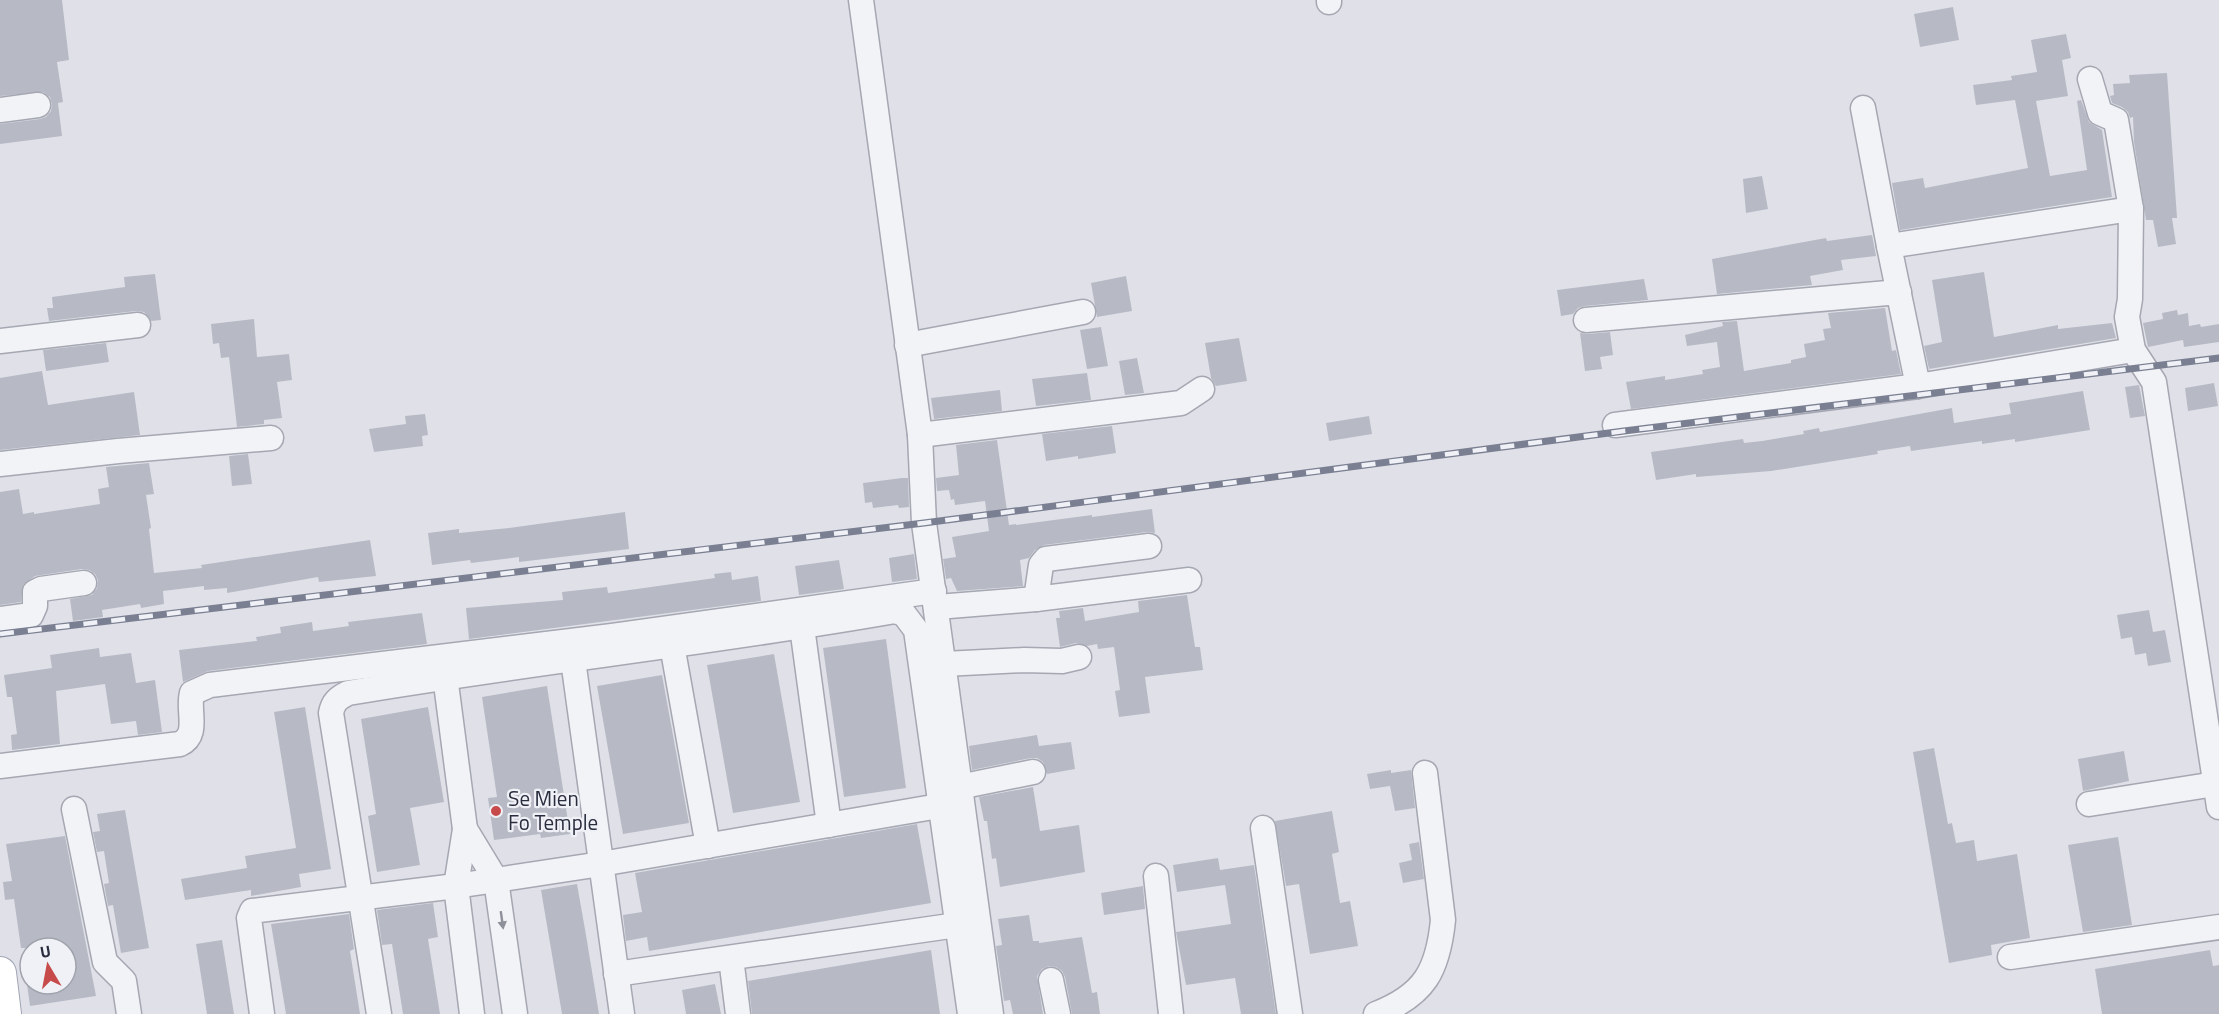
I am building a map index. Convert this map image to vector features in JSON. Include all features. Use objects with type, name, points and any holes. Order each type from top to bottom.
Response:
[{"type":"main road","points":[[0,973],[5,1014]]},
{"type":"street","points":[[861,0],[920,435],[924,523],[991,1014]]},
{"type":"street","points":[[2089,804],[2217,796],[2187,584],[2154,382],[2133,350],[2127,316],[2130,299],[2131,209],[2116,120],[2100,113],[2090,79]]},
{"type":"street","points":[[0,110],[38,105]]},
{"type":"street","points":[[1863,108],[1918,386]]},
{"type":"street","points":[[1889,246],[2131,209]]},
{"type":"street","points":[[1586,320],[1899,292]]},
{"type":"street","points":[[907,345],[1083,312]]},
{"type":"street","points":[[0,341],[138,325]]},
{"type":"street","points":[[1615,425],[1918,386],[2133,350]]},
{"type":"street","points":[[920,435],[1181,403],[1202,389]]},
{"type":"street","points":[[0,464],[271,438]]},
{"type":"street","points":[[1036,599],[1041,565],[1046,559],[1149,546]]},
{"type":"street","points":[[0,766],[180,744],[190,735],[192,693],[210,685],[936,599],[1036,599],[1189,580]]},
{"type":"street","points":[[0,619],[31,615],[35,606],[35,592],[41,589],[84,583]]},
{"type":"street","points":[[379,1014],[331,713],[332,707],[340,697],[348,693],[445,676],[802,627],[895,611],[904,614],[916,630],[970,1014]]},
{"type":"street","points":[[802,627],[830,825]]},
{"type":"street","points":[[672,645],[708,846]]},
{"type":"street","points":[[944,664],[1024,660],[1062,661],[1079,657]]},
{"type":"street","points":[[573,660],[622,1014]]},
{"type":"street","points":[[445,676],[465,828],[456,886],[472,1014]]},
{"type":"street","points":[[959,787],[1033,772]]},
{"type":"street","points":[[1377,1014],[1401,1002],[1427,979],[1441,941],[1443,920],[1425,773]]},
{"type":"street","points":[[262,1014],[249,922],[250,913],[255,910],[496,880],[939,806]]},
{"type":"street","points":[[74,808],[105,962],[124,981],[129,1014]]},
{"type":"street","points":[[465,828],[496,880],[515,1014]]},
{"type":"street","points":[[1263,828],[1290,1014]]},
{"type":"street","points":[[1156,876],[1171,1014]]},
{"type":"street","points":[[616,974],[957,925]]},
{"type":"street","points":[[2010,957],[2219,927]]},
{"type":"street","points":[[731,958],[738,1014]]},
{"type":"street","points":[[1051,980],[1058,1014]]},
{"type":"building","points":[[0,0],[62,0],[69,60],[57,62],[63,102],[58,103],[62,136],[0,144],[0,124],[46,117],[51,111],[52,104],[50,97],[43,92],[0,96]]},
{"type":"building","points":[[1953,7],[1959,40],[1920,47],[1914,14]]},
{"type":"building","points":[[2066,34],[2071,58],[2062,60],[2068,96],[2036,101],[2050,176],[2087,170],[2077,101],[2081,100],[2089,122],[2102,130],[2112,197],[1900,230],[1892,183],[1923,178],[1925,188],[2028,168],[2015,100],[1976,105],[1973,85],[2012,80],[2011,76],[2037,72],[2031,40]]},
{"type":"building","points":[[2167,73],[2177,218],[2172,218],[2176,244],[2158,247],[2153,220],[2146,220],[2134,142],[2133,117],[2130,118],[2128,112],[2122,107],[2112,103],[2110,96],[2114,95],[2113,84],[2130,83],[2129,75]]},
{"type":"building","points":[[1762,176],[1768,209],[1746,213],[1743,179]]},
{"type":"building","points":[[1872,235],[1876,256],[1841,260],[1843,270],[1810,276],[1812,285],[1717,294],[1712,259],[1826,238],[1827,241]]},
{"type":"building","points":[[1984,272],[1994,337],[2058,325],[2058,329],[2112,323],[2116,338],[1929,369],[1924,346],[1942,342],[1932,280]]},
{"type":"building","points":[[155,274],[161,320],[151,321],[144,312],[136,311],[49,321],[47,308],[53,308],[52,297],[125,287],[124,277]]},
{"type":"building","points":[[1126,276],[1132,311],[1097,317],[1091,283]]},
{"type":"building","points":[[1644,279],[1648,300],[1585,306],[1578,308],[1573,314],[1561,316],[1557,290]]},
{"type":"building","points":[[1885,308],[1892,351],[1896,350],[1901,374],[1631,409],[1626,382],[1665,376],[1665,380],[1703,374],[1702,370],[1720,367],[1717,342],[1687,346],[1685,335],[1723,326],[1722,322],[1737,321],[1744,371],[1791,363],[1791,360],[1806,357],[1804,344],[1825,340],[1823,329],[1831,328],[1828,313]]},
{"type":"building","points":[[2177,310],[2178,315],[2188,313],[2189,326],[2219,324],[2219,342],[2184,347],[2183,340],[2148,347],[2143,323],[2163,319],[2162,313]]},
{"type":"building","points":[[254,319],[257,357],[289,354],[292,380],[277,382],[282,418],[264,420],[264,424],[237,427],[229,357],[221,358],[219,343],[213,344],[211,324]]},
{"type":"building","points":[[1101,327],[1108,366],[1087,369],[1080,330]]},
{"type":"building","points":[[1610,332],[1613,355],[1600,357],[1602,369],[1585,371],[1580,333]]},
{"type":"building","points":[[1239,338],[1247,381],[1216,386],[1211,378],[1205,343]]},
{"type":"building","points":[[106,343],[109,362],[46,371],[43,350]]},
{"type":"building","points":[[1137,358],[1144,393],[1125,395],[1119,361]]},
{"type":"building","points":[[42,371],[48,405],[134,392],[140,435],[0,450],[0,378]]},
{"type":"building","points":[[1087,373],[1091,400],[1036,406],[1032,379]]},
{"type":"building","points":[[2214,383],[2218,406],[2188,411],[2185,388]]},
{"type":"building","points":[[2139,385],[2145,416],[2130,418],[2125,387]]},
{"type":"building","points":[[1000,390],[1002,411],[934,419],[931,398]]},
{"type":"building","points":[[2083,391],[2090,430],[2015,442],[2015,439],[1982,444],[1982,441],[1911,451],[1910,446],[1877,451],[1878,454],[1771,471],[1696,477],[1696,474],[1656,480],[1651,452],[1743,439],[1744,443],[1762,441],[1804,434],[1803,431],[1819,428],[1820,432],[1952,408],[1954,423],[2011,414],[2009,403]]},
{"type":"building","points":[[425,414],[428,435],[422,436],[423,446],[374,452],[369,429],[406,424],[405,416]]},
{"type":"building","points":[[1369,416],[1372,434],[1329,441],[1326,423]]},
{"type":"building","points":[[1112,426],[1116,453],[1046,461],[1042,434]]},
{"type":"building","points":[[997,440],[1009,525],[1152,509],[1155,533],[1147,532],[1044,545],[1035,550],[1029,558],[1020,560],[1023,586],[957,591],[951,578],[946,579],[943,559],[956,557],[952,537],[989,531],[985,501],[955,505],[954,499],[951,500],[949,490],[937,491],[936,478],[959,475],[956,445]]},
{"type":"building","points":[[248,454],[252,484],[232,486],[229,456]]},
{"type":"building","points":[[149,463],[154,494],[146,495],[154,573],[202,568],[201,565],[370,540],[376,576],[319,582],[318,577],[227,593],[227,588],[204,590],[204,586],[163,591],[164,604],[141,608],[140,604],[102,610],[103,617],[73,621],[70,599],[92,595],[97,588],[98,580],[95,574],[82,569],[35,576],[23,585],[21,602],[0,605],[0,492],[19,489],[23,514],[100,504],[98,489],[109,487],[106,467]]},
{"type":"building","points":[[908,478],[909,507],[899,508],[898,505],[873,508],[872,502],[865,503],[863,483]]},
{"type":"building","points":[[625,512],[629,549],[519,562],[519,557],[432,565],[428,533],[459,529],[459,533],[509,528]]},
{"type":"building","points":[[914,554],[917,579],[892,582],[889,558]]},
{"type":"building","points":[[839,560],[844,589],[799,595],[795,566]]},
{"type":"building","points":[[731,572],[732,580],[758,576],[761,601],[469,639],[466,608],[563,600],[562,592],[607,587],[608,593],[715,578],[714,574]]},
{"type":"building","points":[[1187,595],[1195,647],[1200,647],[1203,670],[1145,677],[1150,713],[1119,717],[1115,691],[1120,690],[1114,647],[1098,649],[1097,644],[1087,646],[1076,643],[1060,647],[1056,618],[1060,618],[1059,611],[1083,608],[1085,621],[1139,612],[1138,601]]},
{"type":"building","points":[[2149,610],[2153,632],[2165,630],[2171,662],[2148,666],[2146,653],[2135,655],[2132,637],[2121,639],[2117,615]]},
{"type":"building","points":[[422,613],[427,644],[208,671],[183,682],[179,650],[257,641],[256,637],[281,633],[280,627],[312,622],[313,631],[349,626],[348,622]]},
{"type":"building","points":[[886,639],[906,788],[844,797],[823,648]]},
{"type":"building","points":[[99,648],[100,657],[131,653],[136,683],[155,680],[162,732],[138,735],[136,721],[111,724],[105,684],[56,691],[60,744],[12,750],[11,735],[17,734],[12,697],[7,697],[4,675],[52,668],[50,655]]},
{"type":"building","points":[[774,654],[800,802],[733,813],[707,665]]},
{"type":"building","points":[[662,675],[689,823],[623,834],[597,686]]},
{"type":"building","points":[[547,686],[570,834],[541,838],[540,834],[494,840],[488,798],[497,797],[482,697]]},
{"type":"building","points":[[305,707],[331,869],[299,874],[301,887],[251,896],[251,890],[185,900],[181,879],[247,868],[245,856],[296,848],[274,712]]},
{"type":"building","points":[[428,707],[444,802],[410,808],[420,865],[377,872],[368,816],[376,814],[361,719]]},
{"type":"building","points":[[1037,735],[1039,746],[1071,742],[1075,769],[1047,774],[1043,762],[1037,758],[1031,758],[972,770],[969,746]]},
{"type":"building","points":[[1934,748],[1948,824],[1952,823],[1956,843],[1974,840],[1977,861],[2017,854],[2030,938],[1991,945],[1992,955],[1949,963],[1913,752]]},
{"type":"building","points":[[2124,751],[2129,781],[2083,791],[2078,759]]},
{"type":"building","points":[[1391,770],[1391,773],[1411,770],[1415,808],[1395,811],[1390,786],[1370,789],[1367,774]]},
{"type":"building","points":[[1033,787],[1040,831],[1079,825],[1085,872],[1000,887],[996,858],[992,859],[987,821],[984,821],[979,797]]},
{"type":"building","points":[[125,810],[149,948],[121,953],[113,905],[108,906],[104,884],[109,883],[104,851],[97,852],[93,832],[100,831],[97,814]]},
{"type":"building","points":[[1332,811],[1339,852],[1332,854],[1340,903],[1350,901],[1358,946],[1310,954],[1299,884],[1286,886],[1275,821]]},
{"type":"building","points":[[917,824],[931,903],[649,951],[647,937],[626,941],[623,915],[642,912],[635,873]]},
{"type":"building","points":[[65,836],[96,996],[30,1006],[29,996],[78,996],[78,936],[19,936],[14,899],[5,900],[3,882],[12,881],[6,844]]},
{"type":"building","points":[[2118,837],[2132,925],[2083,932],[2068,845]]},
{"type":"building","points":[[1419,842],[1424,879],[1403,883],[1399,863],[1412,860],[1409,844]]},
{"type":"building","points":[[1218,858],[1220,870],[1254,865],[1276,1014],[1241,1014],[1235,978],[1186,985],[1176,932],[1231,924],[1225,885],[1177,892],[1173,865]]},
{"type":"building","points":[[577,884],[599,1014],[562,1014],[541,890]]},
{"type":"building","points":[[1143,886],[1145,909],[1104,915],[1101,893]]},
{"type":"building","points":[[433,903],[438,937],[428,939],[440,1014],[403,1014],[392,944],[382,945],[377,910]]},
{"type":"building","points":[[349,914],[354,949],[350,951],[360,1014],[286,1014],[271,924]]},
{"type":"building","points":[[1029,915],[1033,941],[1039,941],[1039,943],[1082,937],[1092,993],[1097,992],[1100,1014],[1072,1014],[1065,977],[1062,971],[1049,966],[1042,969],[1037,976],[1043,1014],[1013,1014],[1010,1000],[1004,1001],[996,946],[1002,945],[998,919]]},
{"type":"building","points":[[222,940],[234,1014],[207,1014],[196,944]]},
{"type":"building","points":[[931,950],[940,1014],[752,1014],[748,981]]},
{"type":"building","points":[[2210,950],[2213,966],[2219,965],[2219,1014],[2102,1014],[2095,969]]},
{"type":"building","points":[[715,984],[721,1014],[686,1014],[682,990]]},
{"type":"railway","points":[[0,634],[924,523],[1624,431],[2219,358]]},
{"type":"place","name":"Se Mien Fo Temple","points":[[496,811]]}]
